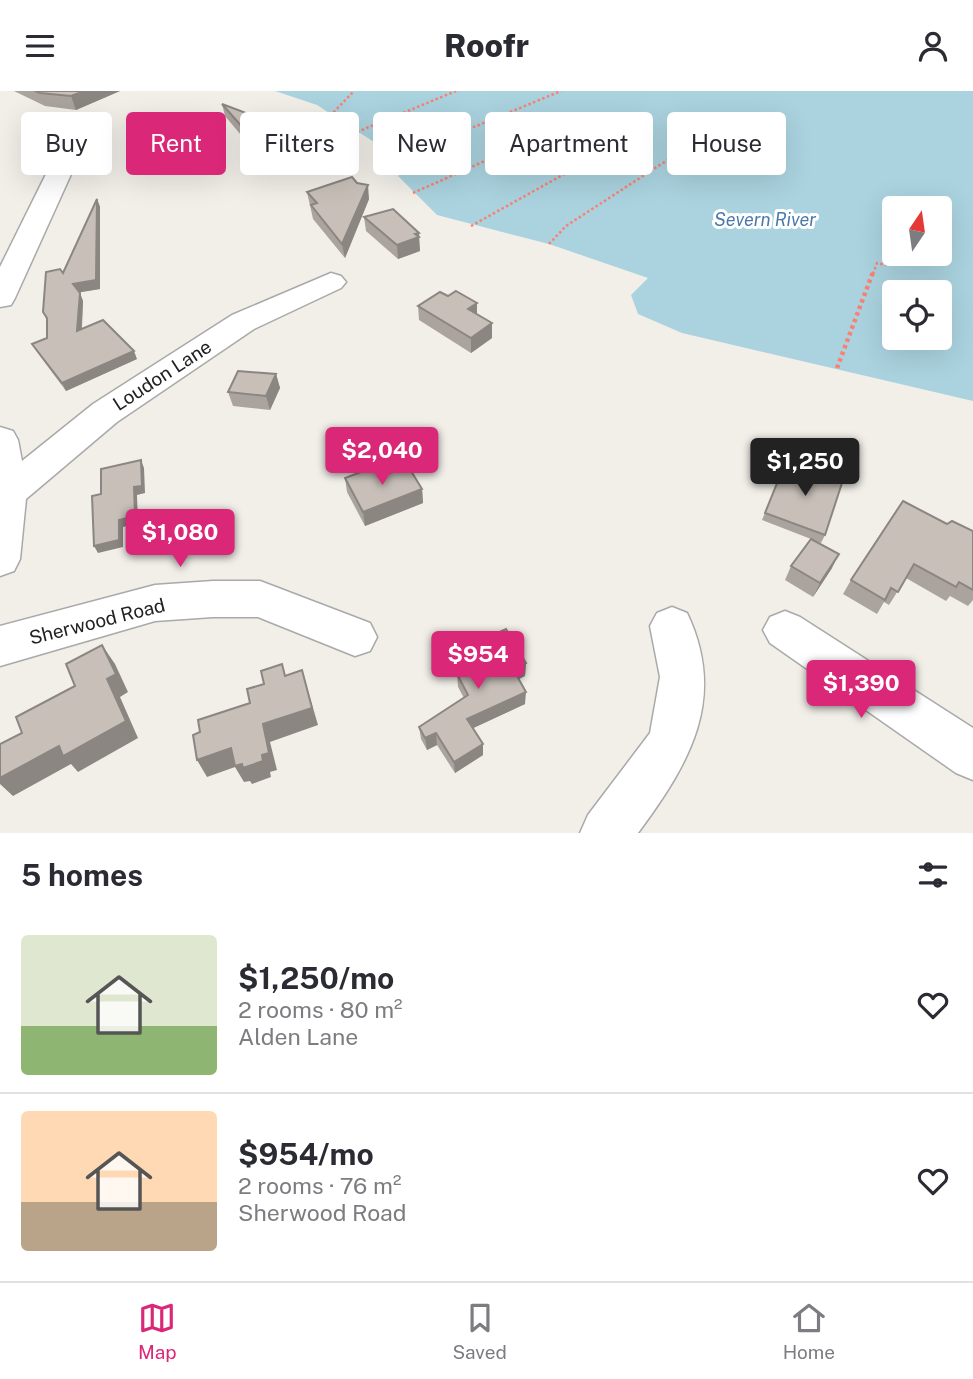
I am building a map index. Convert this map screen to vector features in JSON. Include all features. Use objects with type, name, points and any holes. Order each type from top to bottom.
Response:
[{"type":"street","points":[[0,298],[58,175]]},
{"type":"street","name":"Loudon Lane","points":[[8,493],[105,413],[139,390],[243,323],[331,282]]},
{"type":"street","points":[[0,440],[8,493],[0,559]]},
{"type":"street","name":"Sherwood Road","points":[[0,646],[155,603],[213,599],[260,600],[355,637]]},
{"type":"street","points":[[606,833],[651,775],[672,741],[683,677],[672,626]]},
{"type":"street","points":[[785,630],[973,756]]},
{"type":"path","points":[[334,112],[354,91]]},
{"type":"path","points":[[359,131],[456,91]]},
{"type":"path","points":[[471,128],[561,91]]},
{"type":"path","points":[[549,244],[566,226],[667,160]]},
{"type":"path","points":[[414,193],[485,161]]},
{"type":"path","points":[[471,226],[563,175]]},
{"type":"path","points":[[837,368],[877,263],[882,264]]},
{"type":"water","name":"Severn River","points":[[275,91],[973,91],[973,401],[682,333],[638,314],[631,295],[648,278],[549,244],[437,215],[398,176],[471,175],[471,112],[373,112],[373,141],[359,132],[359,112],[328,112],[317,105]]},
{"type":"building","points":[[35,91],[84,91],[71,96]]},
{"type":"building","points":[[222,104],[243,112],[240,112],[240,125]]},
{"type":"building","points":[[352,177],[357,183],[368,185],[342,244],[311,205],[317,203],[307,192]]},
{"type":"building","points":[[97,199],[96,280],[73,284],[80,293],[77,331],[103,320],[134,351],[62,383],[32,344],[47,338],[47,318],[43,312],[46,272],[60,269],[63,273]]},
{"type":"building","points":[[393,209],[419,233],[415,234],[419,237],[397,245],[364,217]]},
{"type":"building","points":[[456,291],[477,303],[468,309],[492,323],[471,338],[418,306],[440,292],[448,296]]},
{"type":"building","points":[[238,371],[276,374],[266,396],[228,392]]},
{"type":"building","points":[[141,460],[142,486],[134,487],[135,516],[119,520],[119,540],[94,546],[92,496],[101,494],[101,469]]},
{"type":"building","points":[[786,461],[843,480],[825,535],[765,513]]},
{"type":"building","points":[[408,466],[422,489],[363,512],[345,478],[374,467],[379,477]]},
{"type":"building","points":[[903,501],[947,524],[952,521],[973,531],[973,590],[959,582],[956,587],[914,564],[898,592],[891,588],[885,600],[851,580]]},
{"type":"building","points":[[811,539],[839,554],[820,583],[791,566]]},
{"type":"building","points":[[506,629],[526,663],[513,669],[526,692],[467,719],[483,744],[454,762],[436,733],[425,738],[419,727],[468,695],[457,674],[463,671],[453,653]]},
{"type":"building","points":[[102,645],[116,674],[107,679],[126,721],[63,756],[59,746],[0,778],[0,744],[22,733],[16,717],[75,686],[66,664]]},
{"type":"building","points":[[282,664],[285,676],[302,670],[312,708],[263,724],[269,753],[262,755],[263,761],[243,768],[242,764],[235,766],[231,748],[197,760],[193,735],[200,732],[198,720],[250,703],[247,689],[264,684],[261,671]]}]
